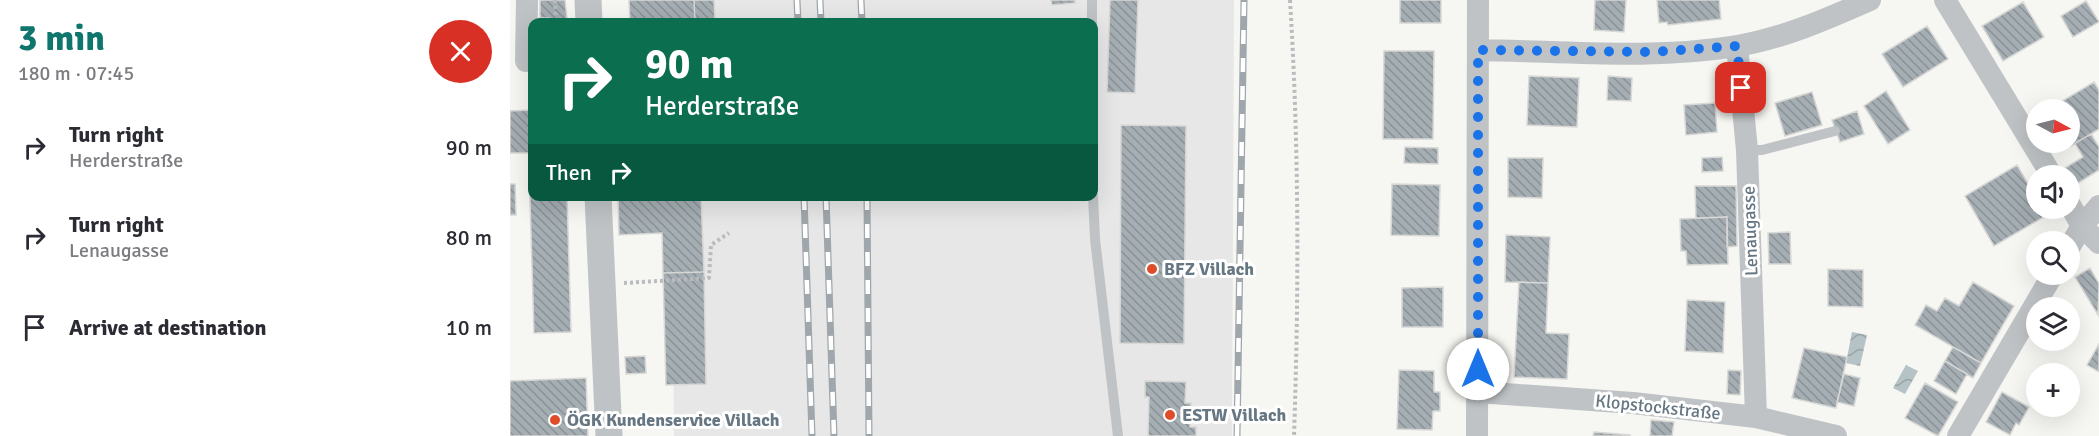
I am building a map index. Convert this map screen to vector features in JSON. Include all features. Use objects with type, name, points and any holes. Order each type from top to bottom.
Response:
[{"type":"street","points":[[523,61],[527,0]]},
{"type":"street","points":[[588,0],[589,18]]},
{"type":"street","points":[[1477,436],[1478,0]]},
{"type":"street","points":[[1478,50],[1651,52],[1737,46],[1810,27],[1870,0]]},
{"type":"street","points":[[1945,0],[2045,165]]},
{"type":"street","name":"Lenaugasse","points":[[1737,46],[1747,150],[1756,417]]},
{"type":"street","points":[[598,201],[609,436]]},
{"type":"street","points":[[2079,231],[2099,206]]},
{"type":"street","points":[[2078,219],[2099,243]]},
{"type":"street","points":[[1958,436],[2047,285]]},
{"type":"street","name":"Klopstockstraße","points":[[1478,392],[1633,404],[1756,417],[1836,436]]},
{"type":"lane","points":[[1092,0],[1092,18]]},
{"type":"lane","points":[[1747,150],[1762,150],[1834,130]]},
{"type":"lane","points":[[1093,201],[1095,239],[1118,436]]},
{"type":"path","points":[[555,0],[556,18]]},
{"type":"path","points":[[1290,0],[1297,106],[1298,239],[1294,436]]},
{"type":"path","points":[[617,283],[709,278],[711,245],[729,233]]},
{"type":"shaded area","points":[[670,0],[1234,0],[1232,436],[674,436],[672,201],[1098,201],[1098,18],[670,18]]},
{"type":"water","points":[[1852,332],[1867,335],[1860,366],[1846,363]]},
{"type":"water","points":[[1906,365],[1918,371],[1905,394],[1893,388]]},
{"type":"building","points":[[540,0],[565,0],[567,18],[540,18]]},
{"type":"building","points":[[629,0],[694,0],[695,18],[630,18]]},
{"type":"building","points":[[694,0],[714,0],[715,18],[695,18]]},
{"type":"building","points":[[1051,0],[1075,0],[1075,3],[1052,5]]},
{"type":"building","points":[[1110,0],[1138,0],[1135,93],[1107,92]]},
{"type":"building","points":[[1400,0],[1441,0],[1441,23],[1400,23]]},
{"type":"building","points":[[1595,0],[1626,0],[1624,32],[1594,30]]},
{"type":"building","points":[[1657,0],[1719,0],[1721,19],[1668,25],[1667,22],[1659,23]]},
{"type":"building","points":[[2086,1],[2099,22],[2073,37],[2061,16]]},
{"type":"building","points":[[2023,2],[2044,37],[2003,61],[1982,26]]},
{"type":"building","points":[[1927,26],[1948,59],[1903,87],[1882,54]]},
{"type":"building","points":[[1384,51],[1434,51],[1433,139],[1383,139]]},
{"type":"building","points":[[1529,76],[1579,78],[1577,127],[1527,125]]},
{"type":"building","points":[[1608,76],[1632,78],[1631,101],[1607,100]]},
{"type":"building","points":[[2094,82],[2099,90],[2099,129],[2080,141],[2080,99],[2066,99]]},
{"type":"building","points":[[1886,91],[1910,130],[1888,144],[1864,106]]},
{"type":"building","points":[[1812,92],[1822,125],[1785,136],[1775,103]]},
{"type":"building","points":[[1715,103],[1717,132],[1686,135],[1684,105]]},
{"type":"building","points":[[528,110],[528,153],[510,153],[510,111]]},
{"type":"building","points":[[1857,111],[1864,134],[1840,142],[1832,120]]},
{"type":"building","name":"BFZ Villach","points":[[1121,125],[1186,126],[1184,344],[1120,343]]},
{"type":"building","points":[[2091,134],[2099,147],[2099,170],[2080,182],[2080,165],[2070,165],[2083,157],[2080,152],[2080,140]]},
{"type":"building","points":[[1405,147],[1438,148],[1438,164],[1404,163]]},
{"type":"building","points":[[1722,157],[1723,171],[1702,172],[1702,158]]},
{"type":"building","points":[[1508,158],[1543,158],[1542,198],[1508,197]]},
{"type":"building","points":[[2017,165],[2026,180],[2026,219],[2040,219],[1994,246],[1965,196]]},
{"type":"building","points":[[510,184],[515,184],[516,215],[510,215]]},
{"type":"building","points":[[1392,184],[1440,185],[1439,236],[1391,235]]},
{"type":"building","points":[[1695,186],[1736,186],[1737,246],[1727,247],[1727,217],[1696,218]]},
{"type":"building","points":[[530,201],[567,201],[571,332],[534,333]]},
{"type":"building","points":[[618,201],[701,201],[704,272],[663,273],[662,233],[619,235]]},
{"type":"building","points":[[1727,217],[1728,264],[1687,265],[1686,251],[1681,251],[1680,219]]},
{"type":"building","points":[[1790,232],[1791,264],[1769,264],[1768,233]]},
{"type":"building","points":[[1506,235],[1550,237],[1548,283],[1505,282]]},
{"type":"building","points":[[2090,268],[2099,284],[2098,315],[2080,285],[2080,274]]},
{"type":"building","points":[[1828,269],[1863,270],[1863,307],[1828,306]]},
{"type":"building","points":[[704,272],[706,384],[666,385],[663,273]]},
{"type":"building","points":[[1519,282],[1548,283],[1546,333],[1569,334],[1567,379],[1514,377]]},
{"type":"building","points":[[1973,282],[2014,306],[1981,363],[1915,325],[1926,305],[1937,311],[1945,298],[1959,306]]},
{"type":"building","points":[[1443,287],[1443,327],[1402,327],[1402,288]]},
{"type":"building","points":[[1687,300],[1725,302],[1723,353],[1685,351]]},
{"type":"building","points":[[2099,344],[2099,372],[2087,365]]},
{"type":"building","points":[[1953,347],[1981,363],[1973,378],[1945,361]]},
{"type":"building","points":[[1804,348],[1847,357],[1836,408],[1792,398]]},
{"type":"building","points":[[645,356],[646,373],[626,374],[625,357]]},
{"type":"building","points":[[1945,361],[1967,374],[1956,394],[1934,381]]},
{"type":"building","points":[[1399,370],[1434,371],[1434,392],[1440,392],[1440,411],[1433,411],[1432,430],[1397,429]]},
{"type":"building","points":[[1728,370],[1741,371],[1740,395],[1727,394]]},
{"type":"building","points":[[1844,374],[1860,378],[1854,406],[1837,402]]},
{"type":"building","points":[[586,378],[588,436],[510,436],[510,381]]},
{"type":"building","name":"ESTW Villach","points":[[1145,381],[1186,382],[1185,403],[1191,403],[1190,427],[1196,427],[1196,436],[1148,436],[1149,397],[1145,397]]},
{"type":"building","points":[[1925,383],[1958,402],[1938,436],[1905,418]]},
{"type":"building","points":[[2002,392],[2026,405],[2026,412],[2019,425],[2016,423],[2010,435],[1986,422]]},
{"type":"building","points":[[1651,420],[1674,422],[1672,436],[1650,436]]},
{"type":"building","points":[[1594,432],[1630,435],[1630,436],[1593,436]]},
{"type":"railway","points":[[797,0],[798,18]]},
{"type":"railway","points":[[820,0],[821,18]]},
{"type":"railway","points":[[861,0],[862,18]]},
{"type":"railway","points":[[1237,436],[1244,0]]},
{"type":"railway","points":[[804,201],[812,436]]},
{"type":"railway","points":[[826,201],[834,436]]},
{"type":"railway","points":[[867,201],[869,436]]},
{"type":"place","name":"BFZ Villach","points":[[1152,269]]},
{"type":"place","name":"ESTW Villach","points":[[1170,415]]},
{"type":"place","name":"ÖGK Kundenservice Villach","points":[[555,420]]},
{"type":"route","points":[[1478,369],[1478,50],[1651,52],[1737,46],[1741,88]]}]
